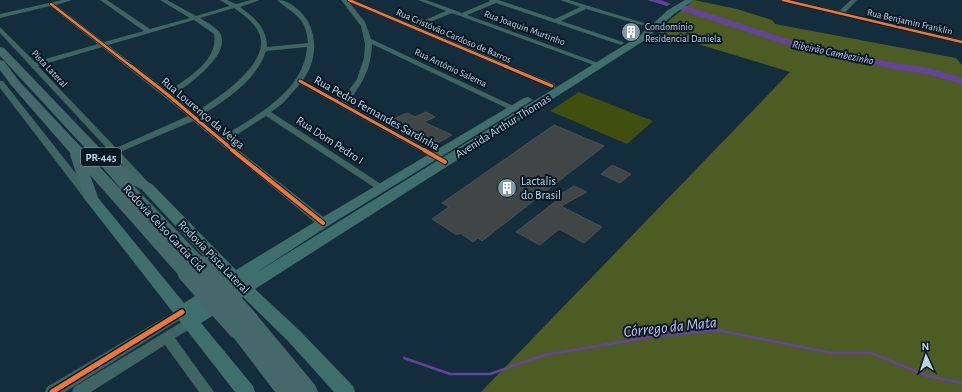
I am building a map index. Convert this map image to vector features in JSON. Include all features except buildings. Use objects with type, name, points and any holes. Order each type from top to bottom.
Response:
[{"type":"highway","name":"Rodovia Celso Garcia Cid","points":[[0,50],[109,156],[141,204],[193,269]]},
{"type":"highway","name":"Rodovia Celso Garcia Cid","points":[[0,63],[14,83],[77,152],[193,269],[243,325],[307,392]]},
{"type":"highway","points":[[77,152],[90,198]]},
{"type":"highway","points":[[109,156],[148,188]]},
{"type":"highway","name":"Rodovia Celso Garcia Cid","points":[[243,325],[288,392]]},
{"type":"main road","name":"Avenida Arthur Thomas","points":[[519,111],[552,86],[642,38],[662,10],[678,0]]},
{"type":"main road","name":"Avenida Arthur Thomas","points":[[186,317],[353,212],[595,64],[621,43],[690,0]]},
{"type":"main road","name":"Avenida Arthur Thomas","points":[[239,283],[323,223],[353,212],[381,188],[440,159]]},
{"type":"main road","name":"Rodovia Pista Lateral","points":[[148,188],[239,283],[294,336],[346,392]]},
{"type":"main road","name":"PR-445","points":[[90,198],[246,392]]},
{"type":"street","points":[[0,15],[54,2],[69,0]]},
{"type":"street","points":[[103,0],[149,31]]},
{"type":"street","points":[[163,0],[194,18],[217,34],[217,48],[209,62],[195,76],[168,96]]},
{"type":"street","points":[[109,156],[193,118],[235,89],[254,69],[264,49],[261,31],[253,20],[236,6],[224,0]]},
{"type":"street","points":[[34,65],[257,0]]},
{"type":"street","points":[[221,141],[265,112],[287,94],[300,81],[310,58],[312,45],[310,28],[303,17],[290,5],[280,0]]},
{"type":"street","points":[[342,105],[358,85],[365,68],[368,40],[366,30],[359,18],[344,0]]},
{"type":"street","name":"Rua Cristóvão Cardoso de Barros","points":[[349,0],[552,86]]},
{"type":"street","name":"Rua Joaquin Murtinho","points":[[421,0],[595,64]]},
{"type":"street","points":[[563,0],[650,26]]},
{"type":"street","name":"Rua Benjamin Franklin","points":[[783,0],[962,42]]},
{"type":"street","points":[[841,14],[854,0]]},
{"type":"street","points":[[462,15],[494,1],[621,43]]},
{"type":"street","points":[[0,15],[38,2],[54,2]]},
{"type":"street","name":"Rua Lourenço da Veiga","points":[[54,2],[102,45],[168,96],[221,141],[323,223]]},
{"type":"street","points":[[556,21],[585,7]]},
{"type":"street","points":[[413,26],[452,11]]},
{"type":"street","points":[[359,18],[379,12]]},
{"type":"street","name":"Pista Lateral","points":[[0,29],[84,120],[109,156]]},
{"type":"street","name":"Rua Antônio Salema","points":[[368,40],[519,111]]},
{"type":"street","points":[[264,49],[312,45]]},
{"type":"street","name":"Rua Pedro Fernandes Sardinha","points":[[300,81],[440,159]]},
{"type":"street","name":"PR-445","points":[[0,83],[90,198]]},
{"type":"street","name":"Rua Dom Pedro I","points":[[265,112],[381,188]]},
{"type":"street","points":[[79,392],[167,337],[186,317]]},
{"type":"street","points":[[52,392],[186,317]]},
{"type":"street","points":[[167,337],[207,392]]},
{"type":"green space","points":[[694,0],[737,9],[772,20],[775,24],[956,58],[962,65],[962,392],[481,392],[790,72],[658,32]]},
{"type":"green space","points":[[579,92],[653,121],[627,144],[550,111]]},
{"type":"waterway","name":"Ribeirão Cambezinho","points":[[651,0],[667,4]]},
{"type":"waterway","name":"Ribeirão Cambezinho","points":[[683,8],[806,48],[823,52],[832,52],[889,65],[928,71],[962,81]]},
{"type":"waterway","name":"Córrego da Mata","points":[[404,358],[450,374],[490,374],[544,355],[657,336],[717,330],[832,353],[871,353],[928,376],[962,383]]},
{"type":"cycle path","points":[[349,0],[552,86]]},
{"type":"cycle path","points":[[783,0],[962,42]]},
{"type":"cycle path","points":[[51,4],[168,95],[221,141],[323,223]]},
{"type":"cycle path","points":[[300,81],[445,162]]},
{"type":"cycle path","points":[[52,392],[182,312]]},
{"type":"place","name":"Condomínio Residencial Daniela","points":[[631,32]]},
{"type":"place","name":"Lactalis do Brasil","points":[[507,188]]}]
